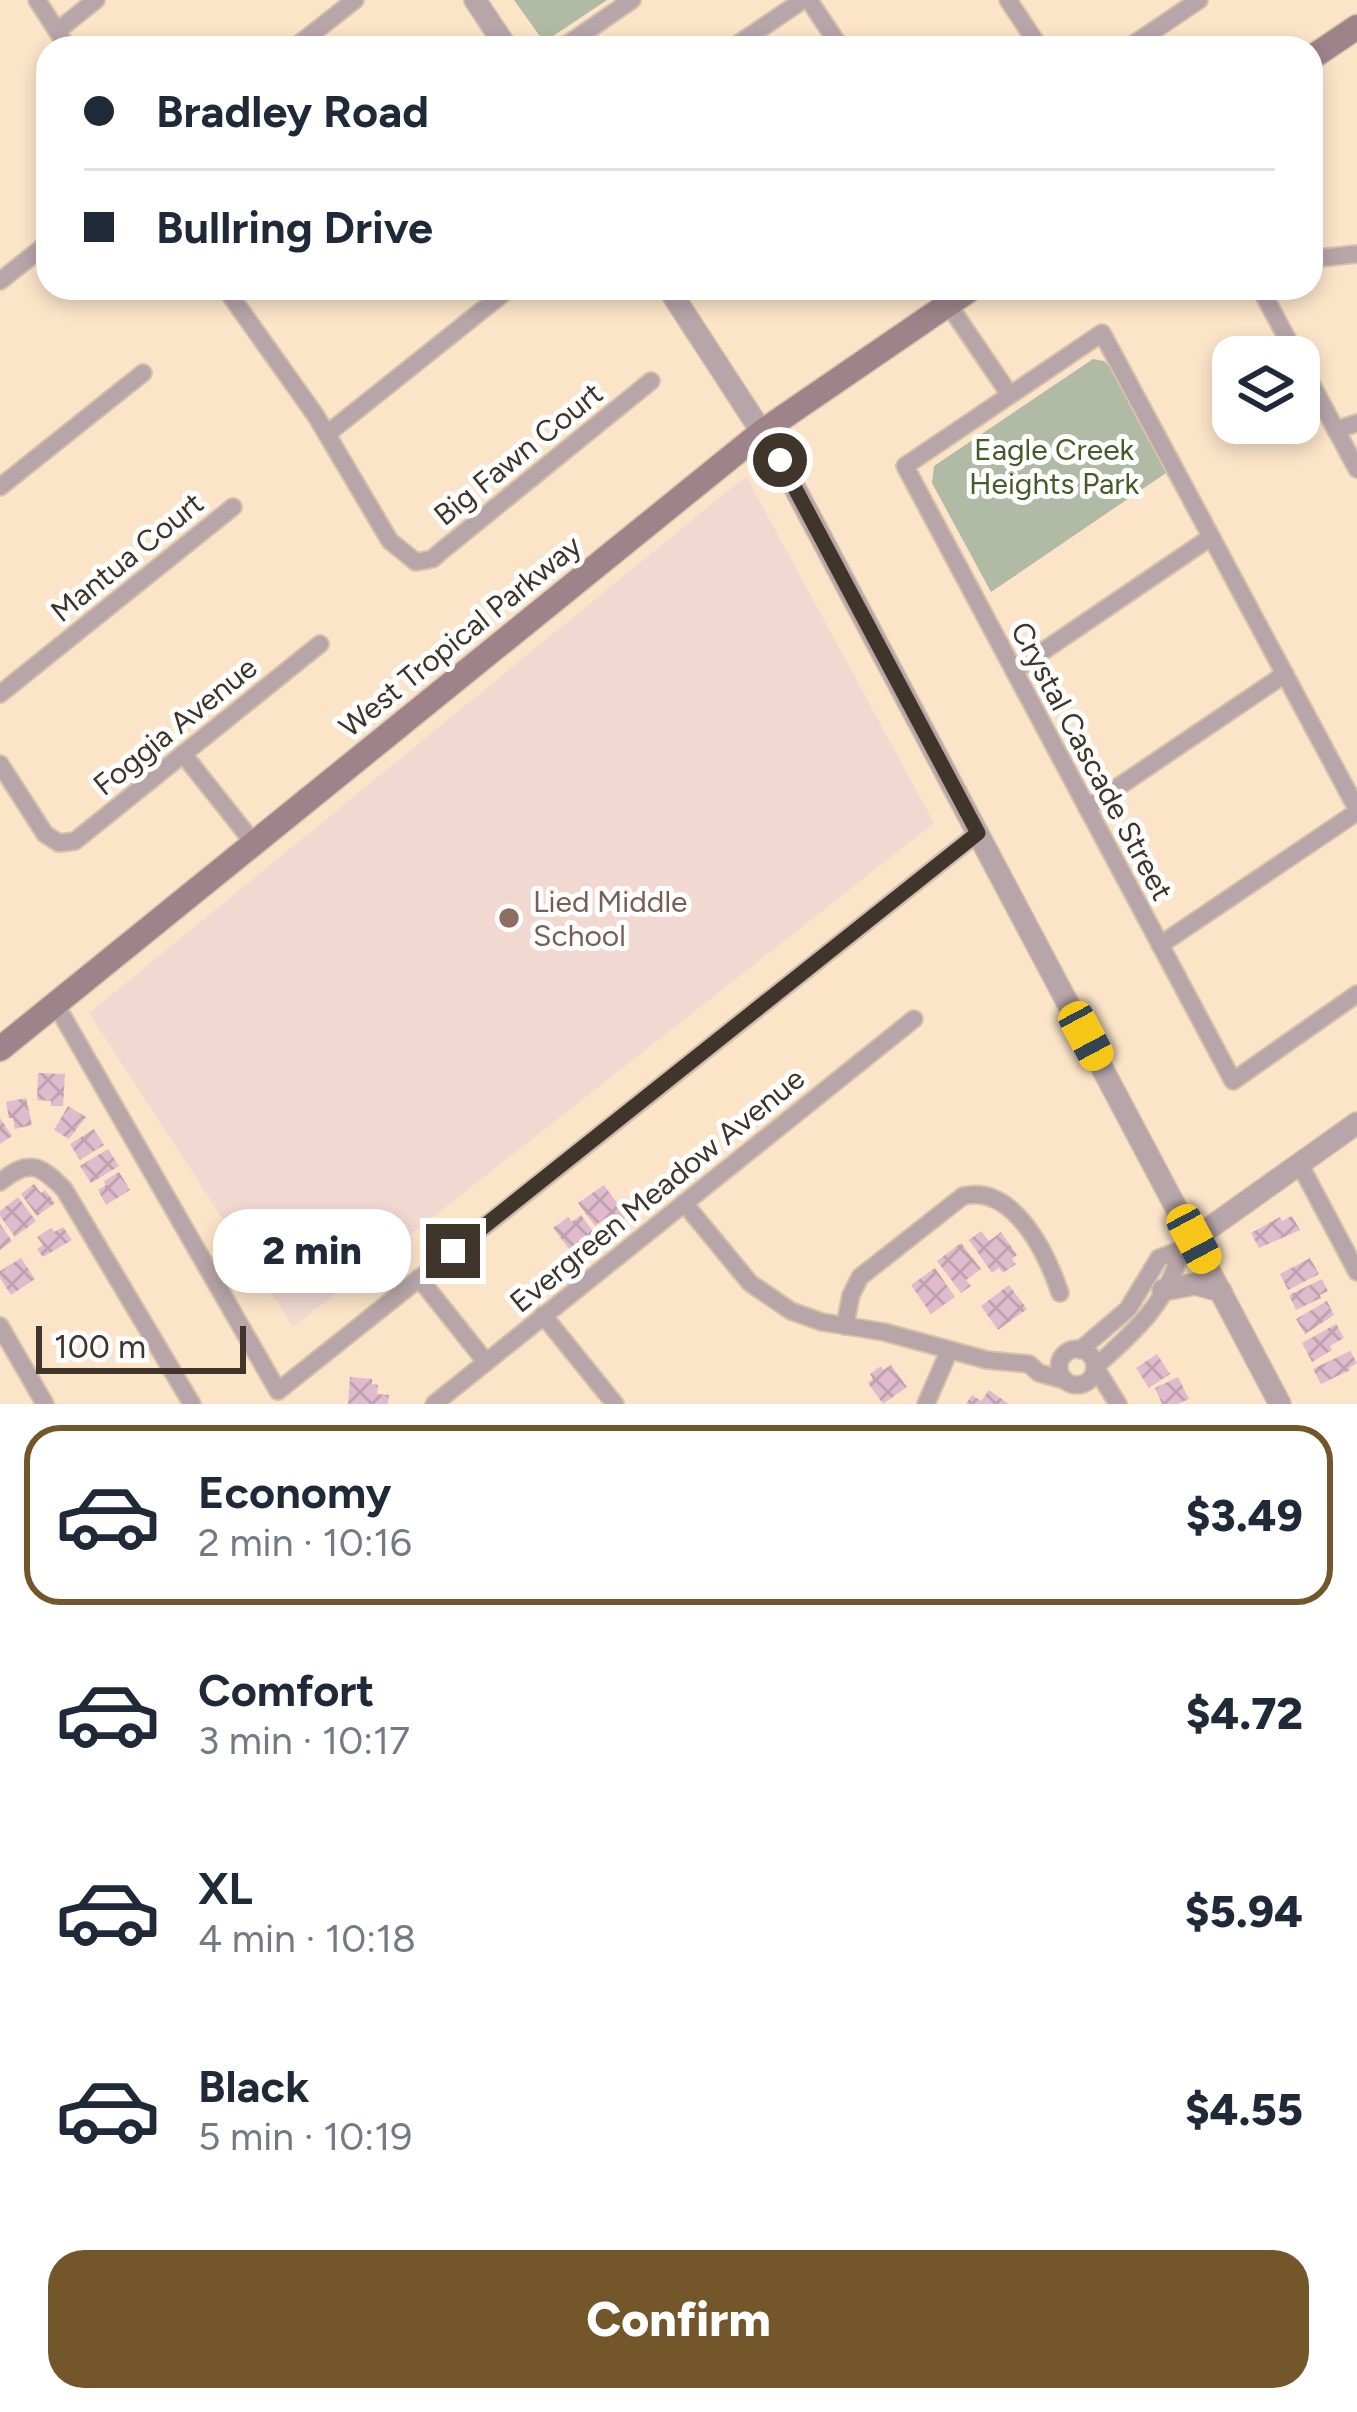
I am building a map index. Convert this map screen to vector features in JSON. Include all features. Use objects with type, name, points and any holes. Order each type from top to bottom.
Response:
[{"type":"main road","points":[[1323,50],[1357,26]]},
{"type":"main road","name":"West Tropical Parkway","points":[[0,1049],[763,430],[954,300]]},
{"type":"street","points":[[37,0],[60,36]]},
{"type":"street","points":[[57,31],[96,0]]},
{"type":"street","points":[[309,36],[355,0]]},
{"type":"street","points":[[475,0],[499,36]]},
{"type":"street","points":[[580,36],[632,0]]},
{"type":"street","points":[[750,36],[806,0],[832,36]]},
{"type":"street","points":[[1008,0],[1032,36]]},
{"type":"street","points":[[1150,36],[1199,0]]},
{"type":"street","points":[[0,281],[36,252]]},
{"type":"street","points":[[1323,258],[1357,254]]},
{"type":"street","points":[[233,300],[327,434],[495,300]]},
{"type":"street","points":[[676,300],[763,430],[978,833],[1187,1246],[1221,1291],[1280,1404]]},
{"type":"street","points":[[1266,300],[1286,336]]},
{"type":"street","points":[[948,304],[1010,395],[1102,333],[1357,810],[1160,945]]},
{"type":"street","points":[[0,487],[143,374]]},
{"type":"street","name":"Big Fawn Court","points":[[327,434],[390,541],[416,562],[444,550],[651,382]]},
{"type":"street","name":"Crystal Cascade Street","points":[[1010,395],[905,466],[1232,1081],[1357,994]]},
{"type":"street","points":[[1320,400],[1357,469]]},
{"type":"street","points":[[1336,430],[1357,422]]},
{"type":"street","name":"Mantua Court","points":[[0,694],[232,507]]},
{"type":"street","points":[[1014,671],[1211,537]]},
{"type":"street","name":"Foggia Avenue","points":[[0,764],[45,834],[59,843],[75,841],[320,644]]},
{"type":"street","points":[[1087,808],[1285,674]]},
{"type":"street","points":[[182,754],[254,842]]},
{"type":"street","points":[[55,1004],[278,1391],[978,833]]},
{"type":"street","name":"Evergreen Meadow Avenue","points":[[434,1404],[914,1019]]},
{"type":"street","points":[[1064,1380],[1059,1366],[1128,1309],[1159,1258],[1187,1246],[1357,1123]]},
{"type":"street","points":[[1299,1163],[1357,1272]]},
{"type":"street","points":[[0,1182],[18,1168],[34,1168],[47,1172],[64,1189],[192,1404]]},
{"type":"street","points":[[845,1326],[860,1277],[963,1196],[977,1192],[991,1195],[1014,1211],[1049,1261],[1060,1293]]},
{"type":"street","points":[[684,1203],[750,1283],[791,1311],[987,1360],[1029,1364],[1073,1352],[1090,1355],[1115,1401]]},
{"type":"street","points":[[1029,1364],[1073,1385],[1084,1384],[1095,1367],[1144,1323],[1187,1246]]},
{"type":"street","points":[[419,1278],[486,1362]]},
{"type":"street","points":[[1163,1290],[1195,1284],[1221,1291]]},
{"type":"street","points":[[544,1316],[615,1404]]},
{"type":"street","points":[[0,1326],[45,1404]]},
{"type":"street","points":[[926,1404],[949,1351]]},
{"type":"street","points":[[0,1366],[17,1356]]},
{"type":"street","points":[[1084,1384],[1097,1396],[1115,1401]]},
{"type":"shaded area","name":"Lied Middle School","points":[[746,476],[934,823],[293,1327],[89,1013]]},
{"type":"green space","points":[[514,0],[607,0],[553,36],[540,36]]},
{"type":"green space","name":"Eagle Creek Heights Park","points":[[1093,359],[1104,361],[1114,371],[1166,473],[991,592],[932,483],[934,466]]},
{"type":"building","points":[[38,1073],[65,1074],[63,1106],[37,1100]]},
{"type":"building","points":[[26,1098],[32,1125],[15,1129],[6,1102]]},
{"type":"building","points":[[68,1106],[86,1117],[69,1139],[54,1130]]},
{"type":"building","points":[[0,1118],[12,1136],[0,1144]]},
{"type":"building","points":[[94,1129],[104,1145],[80,1160],[70,1144]]},
{"type":"building","points":[[108,1149],[119,1166],[91,1183],[80,1166]]},
{"type":"building","points":[[119,1172],[130,1190],[106,1205],[98,1190]]},
{"type":"building","points":[[34,1184],[55,1203],[37,1216],[21,1194]]},
{"type":"building","points":[[604,1185],[627,1217],[614,1226],[607,1217],[595,1226],[578,1203]]},
{"type":"building","points":[[18,1197],[36,1221],[15,1237],[0,1211]]},
{"type":"building","points":[[581,1215],[597,1237],[573,1254],[553,1228],[568,1217],[572,1222]]},
{"type":"building","points":[[1292,1216],[1300,1230],[1259,1248],[1251,1233],[1280,1217],[1282,1221]]},
{"type":"building","points":[[0,1224],[12,1241],[0,1250]]},
{"type":"building","points":[[63,1227],[72,1240],[43,1257],[37,1237]]},
{"type":"building","points":[[981,1231],[989,1241],[1001,1232],[1017,1255],[1012,1259],[1016,1264],[1003,1273],[999,1268],[992,1273],[969,1240]]},
{"type":"building","points":[[961,1243],[981,1269],[966,1280],[971,1286],[961,1293],[937,1261]]},
{"type":"building","points":[[21,1258],[35,1279],[11,1295],[0,1271]]},
{"type":"building","points":[[1310,1258],[1319,1274],[1288,1290],[1280,1274]]},
{"type":"building","points":[[935,1268],[955,1297],[931,1314],[911,1285]]},
{"type":"building","points":[[1322,1279],[1328,1291],[1296,1310],[1289,1295]]},
{"type":"building","points":[[1009,1285],[1027,1309],[998,1330],[981,1306]]},
{"type":"building","points":[[1327,1301],[1334,1315],[1305,1334],[1296,1319]]},
{"type":"building","points":[[1336,1324],[1344,1338],[1312,1362],[1302,1343]]},
{"type":"building","points":[[1350,1351],[1357,1363],[1321,1384],[1313,1369]]},
{"type":"building","points":[[1157,1354],[1170,1374],[1149,1388],[1136,1368]]},
{"type":"building","points":[[891,1365],[907,1387],[883,1404],[868,1383],[873,1379],[870,1374]]},
{"type":"building","points":[[350,1377],[372,1379],[378,1385],[377,1394],[389,1395],[388,1404],[348,1404]]},
{"type":"building","points":[[1178,1377],[1189,1399],[1162,1404],[1155,1388]]},
{"type":"building","points":[[989,1390],[1009,1404],[966,1404],[972,1395],[981,1401]]},
{"type":"place","name":"Lied Middle School","points":[[509,918]]},
{"type":"route","points":[[453,1251],[978,833],[780,460]]}]
